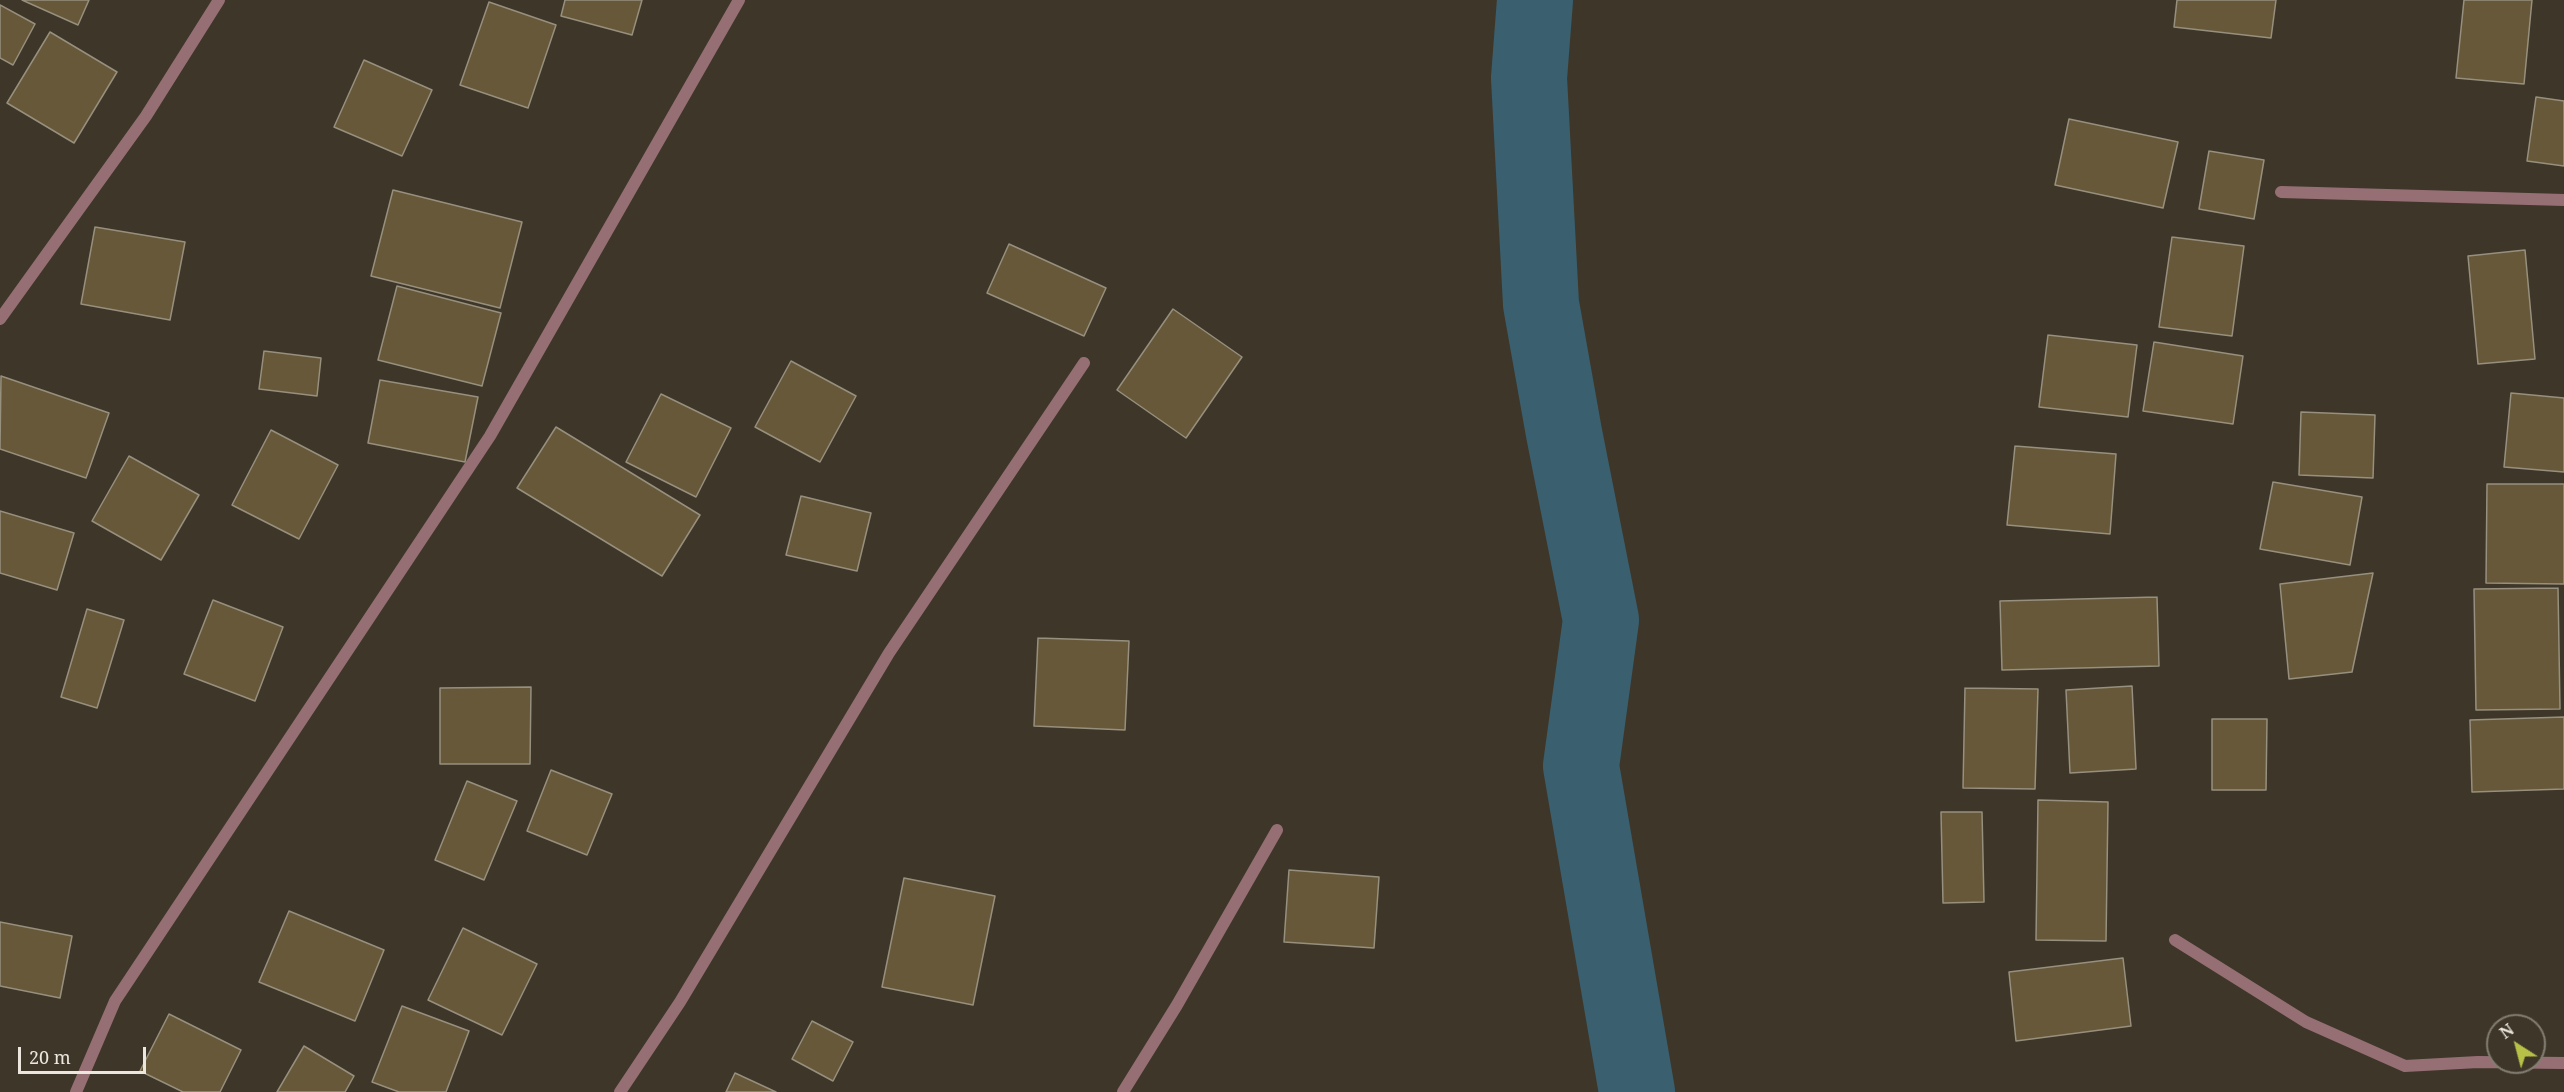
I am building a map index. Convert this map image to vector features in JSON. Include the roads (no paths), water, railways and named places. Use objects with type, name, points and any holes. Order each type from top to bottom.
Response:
[{"type":"street","points":[[0,319],[146,116],[219,0]]},
{"type":"street","points":[[76,1092],[115,1001],[490,436],[739,0]]},
{"type":"street","points":[[2281,192],[2564,201]]},
{"type":"street","points":[[621,1092],[680,1002],[889,653],[1083,363]]},
{"type":"street","points":[[1123,1092],[1177,1005],[1277,830]]},
{"type":"street","points":[[2175,940],[2306,1022],[2405,1066],[2478,1062],[2564,1063]]},
{"type":"waterway","points":[[1535,0],[1529,78],[1541,304],[1601,620],[1581,766],[1637,1092]]}]
